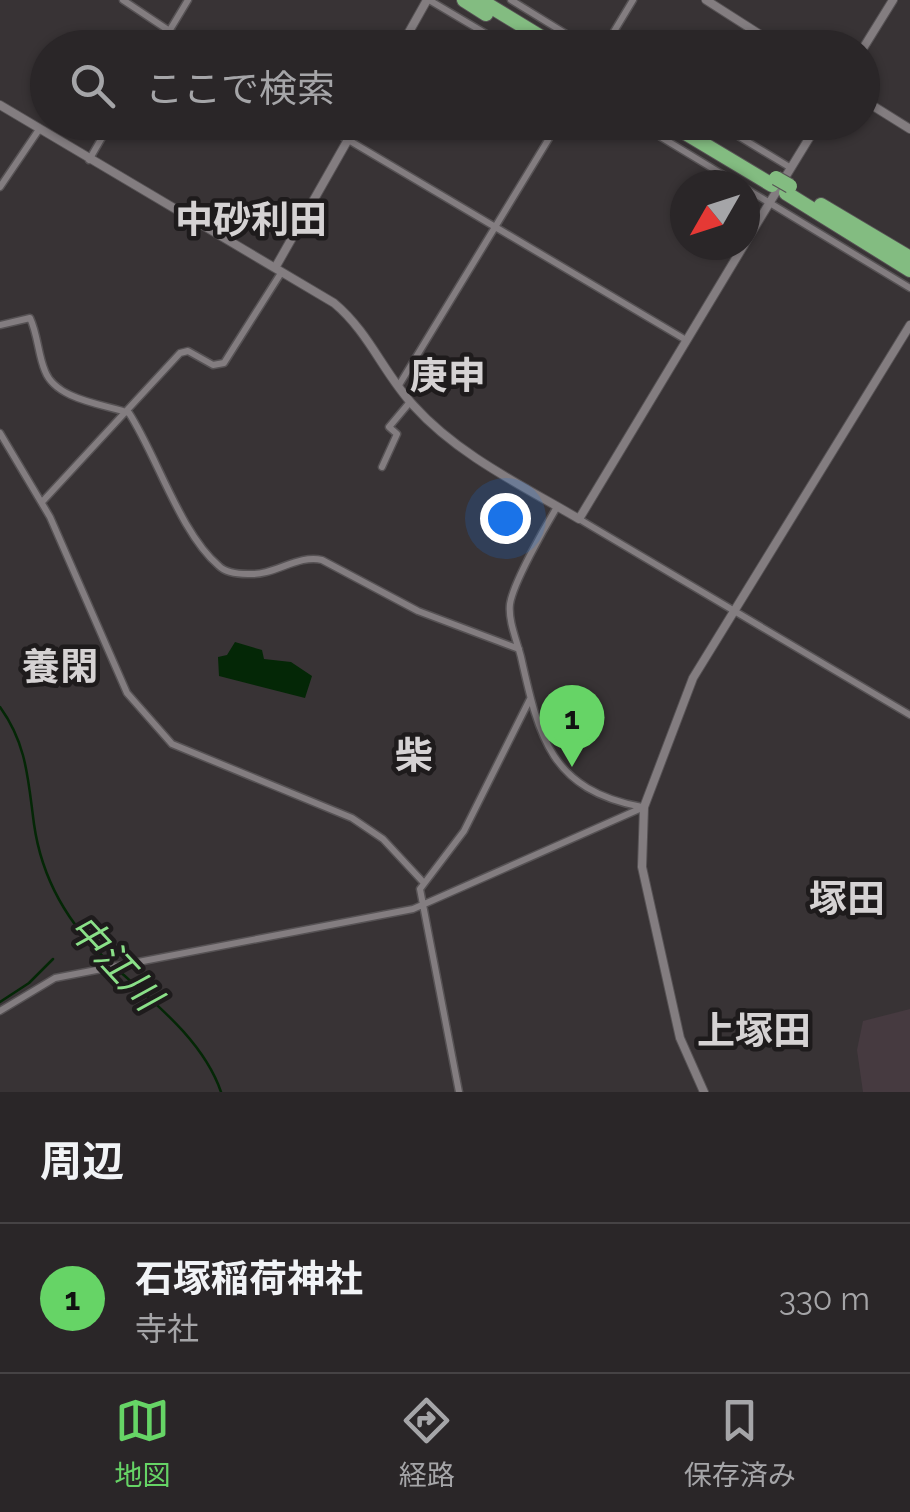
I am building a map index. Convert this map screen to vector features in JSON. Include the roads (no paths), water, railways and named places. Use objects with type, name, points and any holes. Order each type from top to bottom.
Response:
[{"type":"highway","points":[[464,0],[513,30]]},
{"type":"highway","points":[[480,0],[529,30]]},
{"type":"highway","points":[[699,140],[910,258]]},
{"type":"highway","points":[[711,140],[910,270]]},
{"type":"street","points":[[123,0],[168,30]]},
{"type":"street","points":[[171,30],[188,0]]},
{"type":"street","points":[[410,30],[428,0],[479,30]]},
{"type":"street","points":[[512,0],[560,30]]},
{"type":"street","points":[[615,30],[633,0]]},
{"type":"street","points":[[706,0],[752,30]]},
{"type":"street","points":[[874,30],[893,0]]},
{"type":"street","points":[[0,106],[30,126]]},
{"type":"street","points":[[880,110],[910,128]]},
{"type":"street","points":[[0,187],[32,140]]},
{"type":"street","points":[[53,140],[348,315],[410,402],[454,442],[910,715]]},
{"type":"street","points":[[88,162],[101,140]]},
{"type":"street","points":[[42,502],[180,353],[188,351],[214,365],[224,363],[348,140],[686,340]]},
{"type":"street","points":[[399,385],[548,140]]},
{"type":"street","points":[[666,140],[716,170]]},
{"type":"street","points":[[745,140],[791,168]]},
{"type":"street","points":[[760,219],[808,140]]},
{"type":"street","points":[[760,197],[910,288]]},
{"type":"street","points":[[579,520],[734,260]]},
{"type":"street","points":[[0,325],[30,318],[40,341],[43,368],[59,389],[128,412],[192,528],[217,565],[226,571],[268,574],[306,559],[322,560],[434,618],[519,649]]},
{"type":"street","points":[[704,1092],[680,1038],[642,866],[644,807],[694,678],[910,325]]},
{"type":"street","points":[[382,466],[397,434],[389,427],[410,402]]},
{"type":"street","points":[[0,433],[42,502],[127,692],[172,744],[352,818],[383,839],[424,883]]},
{"type":"street","points":[[558,506],[510,604],[530,699],[555,756],[572,780],[586,791],[644,807]]},
{"type":"street","points":[[459,1092],[420,906],[424,883],[464,831],[530,699]]},
{"type":"street","points":[[0,1011],[56,978],[420,906],[644,807]]},
{"type":"waterway","name":"中江川","points":[[0,707],[21,749],[38,845],[51,883],[70,918],[111,964]]},
{"type":"waterway","points":[[0,1002],[29,983],[53,959]]},
{"type":"waterway","name":"中江川","points":[[117,969],[191,1040],[221,1092]]},
{"type":"place","name":"石塚稲荷神社","points":[[572,767]]},
{"type":"district","name":"中砂利田","points":[[251,219]]},
{"type":"district","name":"庚申","points":[[448,375]]},
{"type":"district","name":"養閑","points":[[60,666]]},
{"type":"district","name":"柴","points":[[414,755]]},
{"type":"district","name":"塚田","points":[[847,898]]},
{"type":"district","name":"上塚田","points":[[754,1030]]}]
